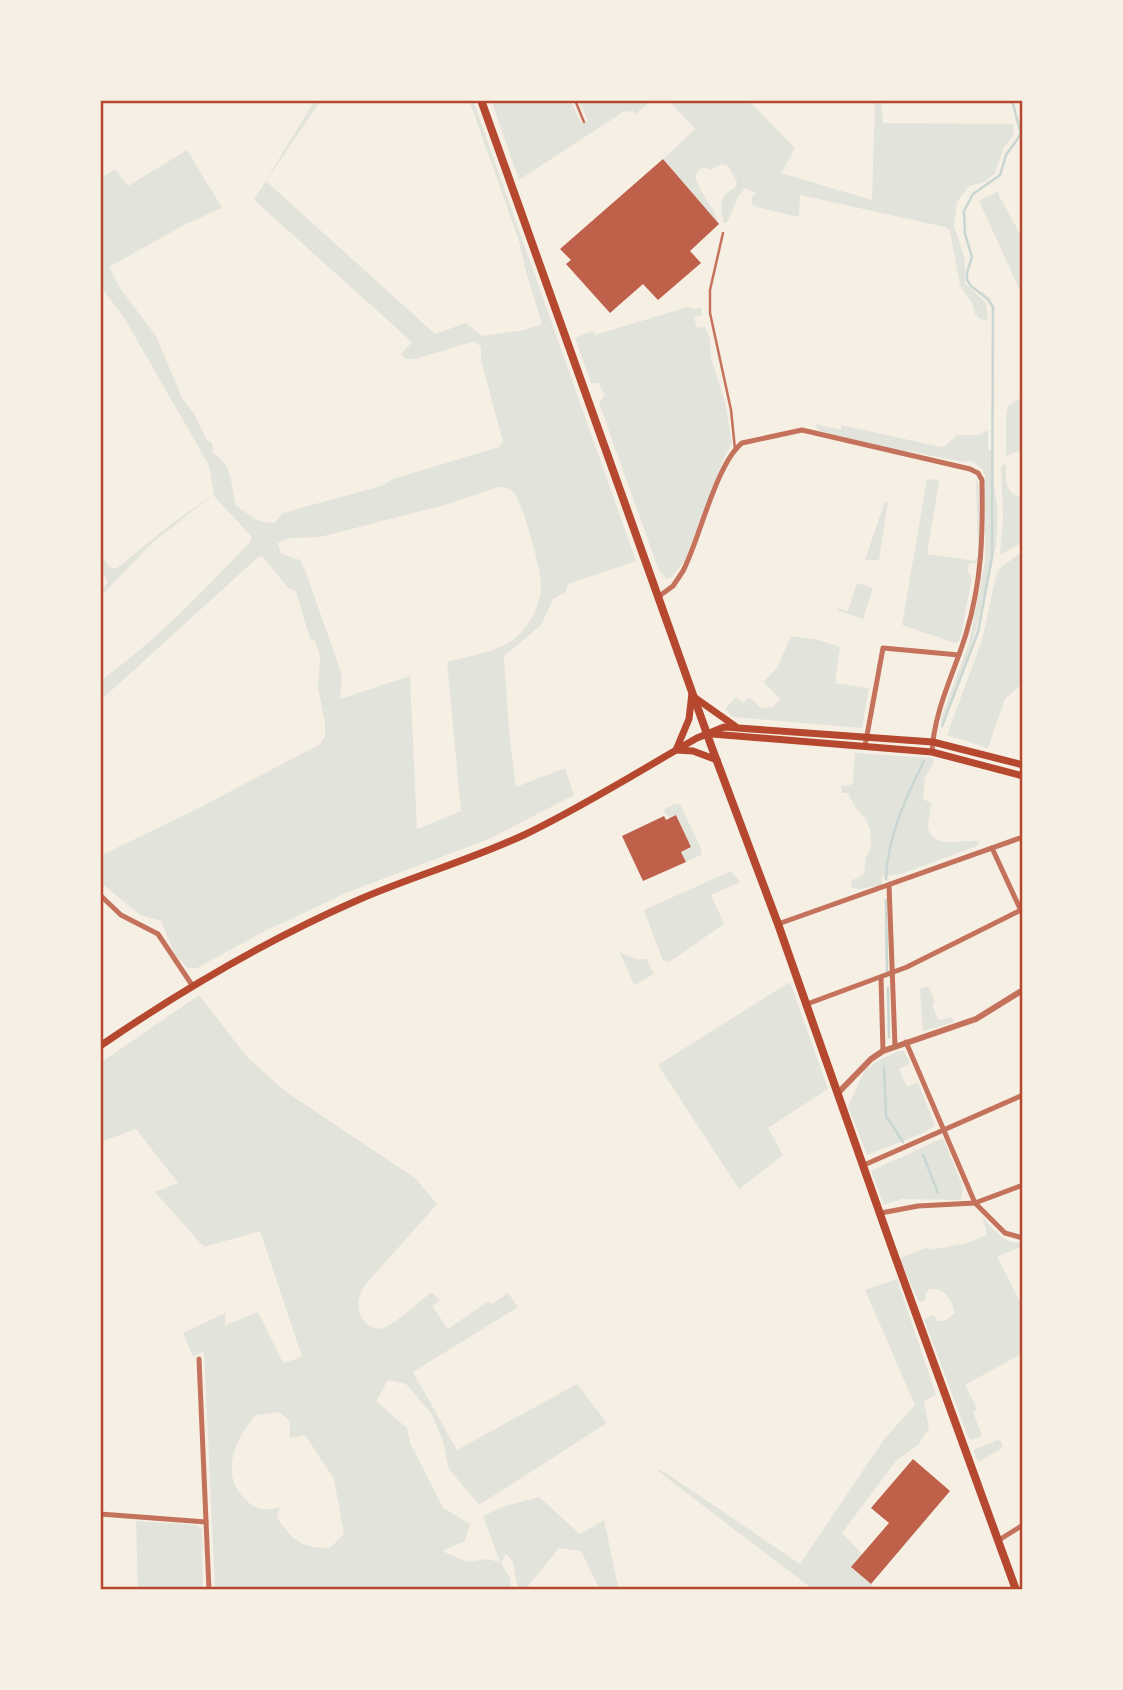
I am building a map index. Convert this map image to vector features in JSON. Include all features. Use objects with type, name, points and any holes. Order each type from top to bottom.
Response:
[{"type":"main road","points":[[481,100],[1016,1590]]},
{"type":"main road","points":[[693,695],[735,727]]},
{"type":"main road","points":[[676,750],[689,719],[693,695]]},
{"type":"main road","points":[[100,1046],[192,985],[254,950],[376,892],[477,855],[529,832],[676,750],[724,727],[933,742],[1023,765]]},
{"type":"main road","points":[[708,734],[932,752],[1023,776]]},
{"type":"main road","points":[[676,750],[701,753],[717,761]]},
{"type":"street","points":[[658,597],[673,586],[683,571],[723,468],[742,443],[791,430],[802,430],[978,473],[982,480],[982,553],[972,610],[935,723],[932,752]]},
{"type":"street","points":[[866,746],[883,648],[959,655]]},
{"type":"street","points":[[778,924],[1023,837]]},
{"type":"street","points":[[807,1004],[892,973],[1022,912],[992,848]]},
{"type":"street","points":[[889,884],[895,1046]]},
{"type":"street","points":[[100,895],[121,915],[158,933],[192,985]]},
{"type":"street","points":[[881,977],[883,1051]]},
{"type":"street","points":[[838,1093],[883,1051],[976,1019],[1023,990]]},
{"type":"street","points":[[906,1042],[975,1203],[1005,1233],[1023,1238]]},
{"type":"street","points":[[864,1165],[1023,1095]]},
{"type":"street","points":[[881,1213],[918,1206],[975,1203],[1023,1185]]},
{"type":"street","points":[[199,1359],[209,1590]]},
{"type":"street","points":[[100,1514],[206,1522]]},
{"type":"street","points":[[999,1540],[1023,1525]]},
{"type":"lane","points":[[575,100],[584,122]]},
{"type":"lane","points":[[723,233],[710,290],[710,313],[731,410],[735,449]]},
{"type":"shaded area","points":[[315,100],[321,100],[266,181],[435,334],[466,323],[482,336],[524,330],[542,324],[519,241],[469,100],[473,100],[636,561],[568,584],[566,592],[553,599],[541,625],[504,656],[516,787],[565,768],[574,795],[489,839],[348,892],[261,933],[197,968],[188,968],[175,955],[161,921],[140,915],[100,882],[100,856],[195,810],[320,744],[325,736],[325,723],[318,687],[320,656],[315,641],[310,639],[296,591],[289,589],[262,556],[100,701],[100,681],[140,650],[178,615],[252,537],[213,495],[153,542],[103,594],[103,588],[108,582],[100,566],[100,552],[109,567],[116,569],[170,525],[214,494],[209,465],[123,316],[100,286],[100,179],[115,169],[128,186],[187,150],[222,208],[186,224],[109,267],[120,288],[156,336],[182,398],[195,415],[207,440],[212,443],[213,453],[225,464],[236,506],[249,515],[257,520],[274,523],[283,513],[381,486],[393,479],[499,447],[503,442],[481,360],[481,347],[475,341],[407,359],[401,354],[412,342],[254,200]],"holes":[[[499,487],[514,493],[527,523],[540,579],[538,601],[533,616],[507,644],[447,662],[461,811],[417,829],[410,676],[340,699],[342,675],[305,570],[300,560],[281,554],[278,543],[290,538],[320,537],[441,506]]]},
{"type":"shaded area","points":[[491,100],[570,100],[582,124],[588,121],[579,100],[653,100],[635,114],[632,111],[623,112],[519,180]]},
{"type":"shaded area","points":[[668,100],[748,100],[795,148],[781,173],[872,200],[875,100],[881,100],[883,123],[1013,124],[1014,135],[1004,147],[995,173],[985,182],[969,186],[957,202],[954,226],[965,259],[965,283],[986,303],[988,321],[975,314],[973,305],[960,285],[950,231],[945,227],[800,195],[799,217],[757,207],[752,204],[751,199],[756,193],[745,188],[738,197],[727,223],[724,223],[723,198],[735,188],[737,182],[728,166],[722,164],[710,170],[703,167],[695,177],[719,224],[663,159],[695,129]]},
{"type":"shaded area","points":[[999,191],[998,194],[1023,239],[1023,297],[979,201]]},
{"type":"shaded area","points":[[687,307],[701,307],[702,315],[694,317],[697,328],[705,327],[710,339],[711,358],[725,402],[732,443],[685,560],[672,577],[667,579],[659,571],[599,403],[605,395],[598,383],[591,383],[575,338],[592,331],[595,335]]},
{"type":"shaded area","points":[[1023,396],[1023,450],[1006,456],[1008,406]]},
{"type":"shaded area","points":[[816,424],[841,430],[841,425],[941,447],[957,435],[978,435],[988,430],[988,450],[993,450],[998,510],[996,547],[972,645],[942,723],[941,718],[969,643],[985,562],[985,475],[982,469],[971,461],[895,451],[820,431]]},
{"type":"shaded area","points":[[1006,464],[1009,490],[1023,497],[1023,542],[1000,555],[1003,516],[1001,466]]},
{"type":"shaded area","points":[[976,478],[979,485],[980,555],[976,563],[970,563],[967,571],[972,578],[961,636],[955,643],[902,625],[927,479],[939,482],[927,554],[975,561],[978,555]]},
{"type":"shaded area","points":[[885,501],[888,502],[879,560],[865,560]]},
{"type":"shaded area","points":[[1023,551],[1023,683],[1005,699],[988,748],[947,735],[982,640],[996,576],[1001,567]]},
{"type":"shaded area","points":[[857,583],[873,588],[863,619],[837,610],[848,611]]},
{"type":"shaded area","points":[[791,636],[819,640],[840,647],[835,683],[869,688],[862,728],[733,717],[725,709],[736,697],[743,703],[749,697],[761,708],[772,707],[781,699],[763,682],[777,668]]},
{"type":"shaded area","points":[[855,753],[933,758],[934,762],[925,778],[923,798],[931,804],[928,827],[930,834],[942,841],[980,841],[977,846],[901,874],[882,876],[882,885],[852,888],[851,880],[864,873],[866,857],[871,848],[866,819],[855,807],[848,793],[842,793],[841,786],[853,783]]},
{"type":"shaded area","points":[[680,804],[701,849],[701,855],[686,862],[681,852],[691,847],[677,815],[670,818],[664,811]]},
{"type":"shaded area","points":[[731,871],[740,882],[711,895],[724,924],[669,962],[663,961],[644,910]]},
{"type":"shaded area","points":[[620,952],[636,959],[646,959],[654,974],[634,985]]},
{"type":"shaded area","points":[[790,982],[828,1089],[768,1128],[783,1155],[739,1189],[658,1065]]},
{"type":"shaded area","points":[[928,986],[935,1002],[932,1004],[938,1020],[952,1017],[954,1022],[923,1031],[920,989]]},
{"type":"shaded area","points":[[199,995],[248,1058],[285,1091],[415,1178],[437,1204],[365,1285],[358,1304],[365,1322],[376,1329],[388,1326],[432,1292],[440,1300],[432,1306],[448,1329],[489,1301],[492,1304],[508,1293],[518,1307],[413,1372],[457,1450],[577,1384],[607,1423],[479,1505],[449,1469],[443,1441],[431,1413],[406,1384],[388,1380],[376,1401],[407,1428],[410,1443],[443,1508],[470,1524],[465,1541],[442,1551],[468,1562],[486,1559],[500,1562],[483,1516],[539,1497],[580,1534],[604,1520],[619,1590],[600,1590],[581,1551],[559,1548],[525,1590],[518,1590],[513,1562],[506,1554],[501,1563],[510,1578],[511,1590],[215,1590],[204,1351],[193,1357],[183,1333],[225,1313],[225,1326],[258,1312],[283,1363],[302,1357],[260,1231],[204,1247],[155,1192],[178,1183],[136,1129],[103,1141],[100,1137],[100,1063]],"holes":[[[280,1412],[290,1422],[290,1438],[305,1435],[334,1479],[344,1534],[330,1548],[311,1547],[299,1542],[277,1518],[280,1507],[265,1509],[253,1506],[237,1489],[233,1479],[233,1456],[242,1434],[256,1415]]]},
{"type":"shaded area","points":[[904,1051],[910,1063],[899,1069],[907,1087],[918,1082],[935,1126],[867,1155],[848,1106],[865,1069]]},
{"type":"shaded area","points":[[943,1138],[963,1187],[961,1200],[902,1199],[884,1205],[871,1171]]},
{"type":"shaded area","points":[[982,1216],[1004,1239],[1023,1243],[1023,1246],[997,1257],[1023,1307],[1023,1353],[965,1385],[977,1409],[973,1412],[982,1436],[971,1440],[924,1319],[934,1315],[938,1321],[945,1321],[955,1313],[954,1308],[943,1292],[934,1289],[929,1289],[925,1293],[926,1300],[919,1302],[900,1260],[927,1247],[929,1250],[968,1243],[987,1235]]},
{"type":"shaded area","points":[[897,1279],[936,1395],[924,1401],[929,1428],[919,1444],[896,1461],[842,1533],[862,1554],[851,1568],[878,1590],[810,1590],[811,1588],[654,1468],[666,1473],[800,1564],[885,1438],[915,1405],[865,1290]]},
{"type":"shaded area","points":[[997,1440],[1002,1442],[1002,1448],[978,1462],[973,1450]]},
{"type":"shaded area","points":[[136,1521],[196,1525],[202,1529],[203,1590],[138,1590]]},
{"type":"building","points":[[663,159],[719,224],[690,251],[701,263],[658,300],[643,284],[610,313],[566,264],[571,260],[560,249]]},
{"type":"building","points":[[676,815],[691,847],[681,852],[686,862],[643,881],[622,836],[664,816],[666,820]]},
{"type":"building","points":[[913,1459],[950,1491],[871,1584],[851,1567],[889,1523],[871,1508]]},
{"type":"waterway","points":[[942,726],[978,632],[992,557],[993,307],[967,280],[972,257],[965,234],[964,211],[973,194],[1000,175],[1006,155],[1021,134],[1012,100]]},
{"type":"waterway","points":[[886,879],[894,833],[904,803],[924,761]]},
{"type":"waterway","points":[[886,900],[887,971]]},
{"type":"waterway","points":[[888,988],[889,1037]]},
{"type":"waterway","points":[[884,1068],[886,1116],[903,1142]]},
{"type":"waterway","points":[[923,1155],[938,1193]]}]
